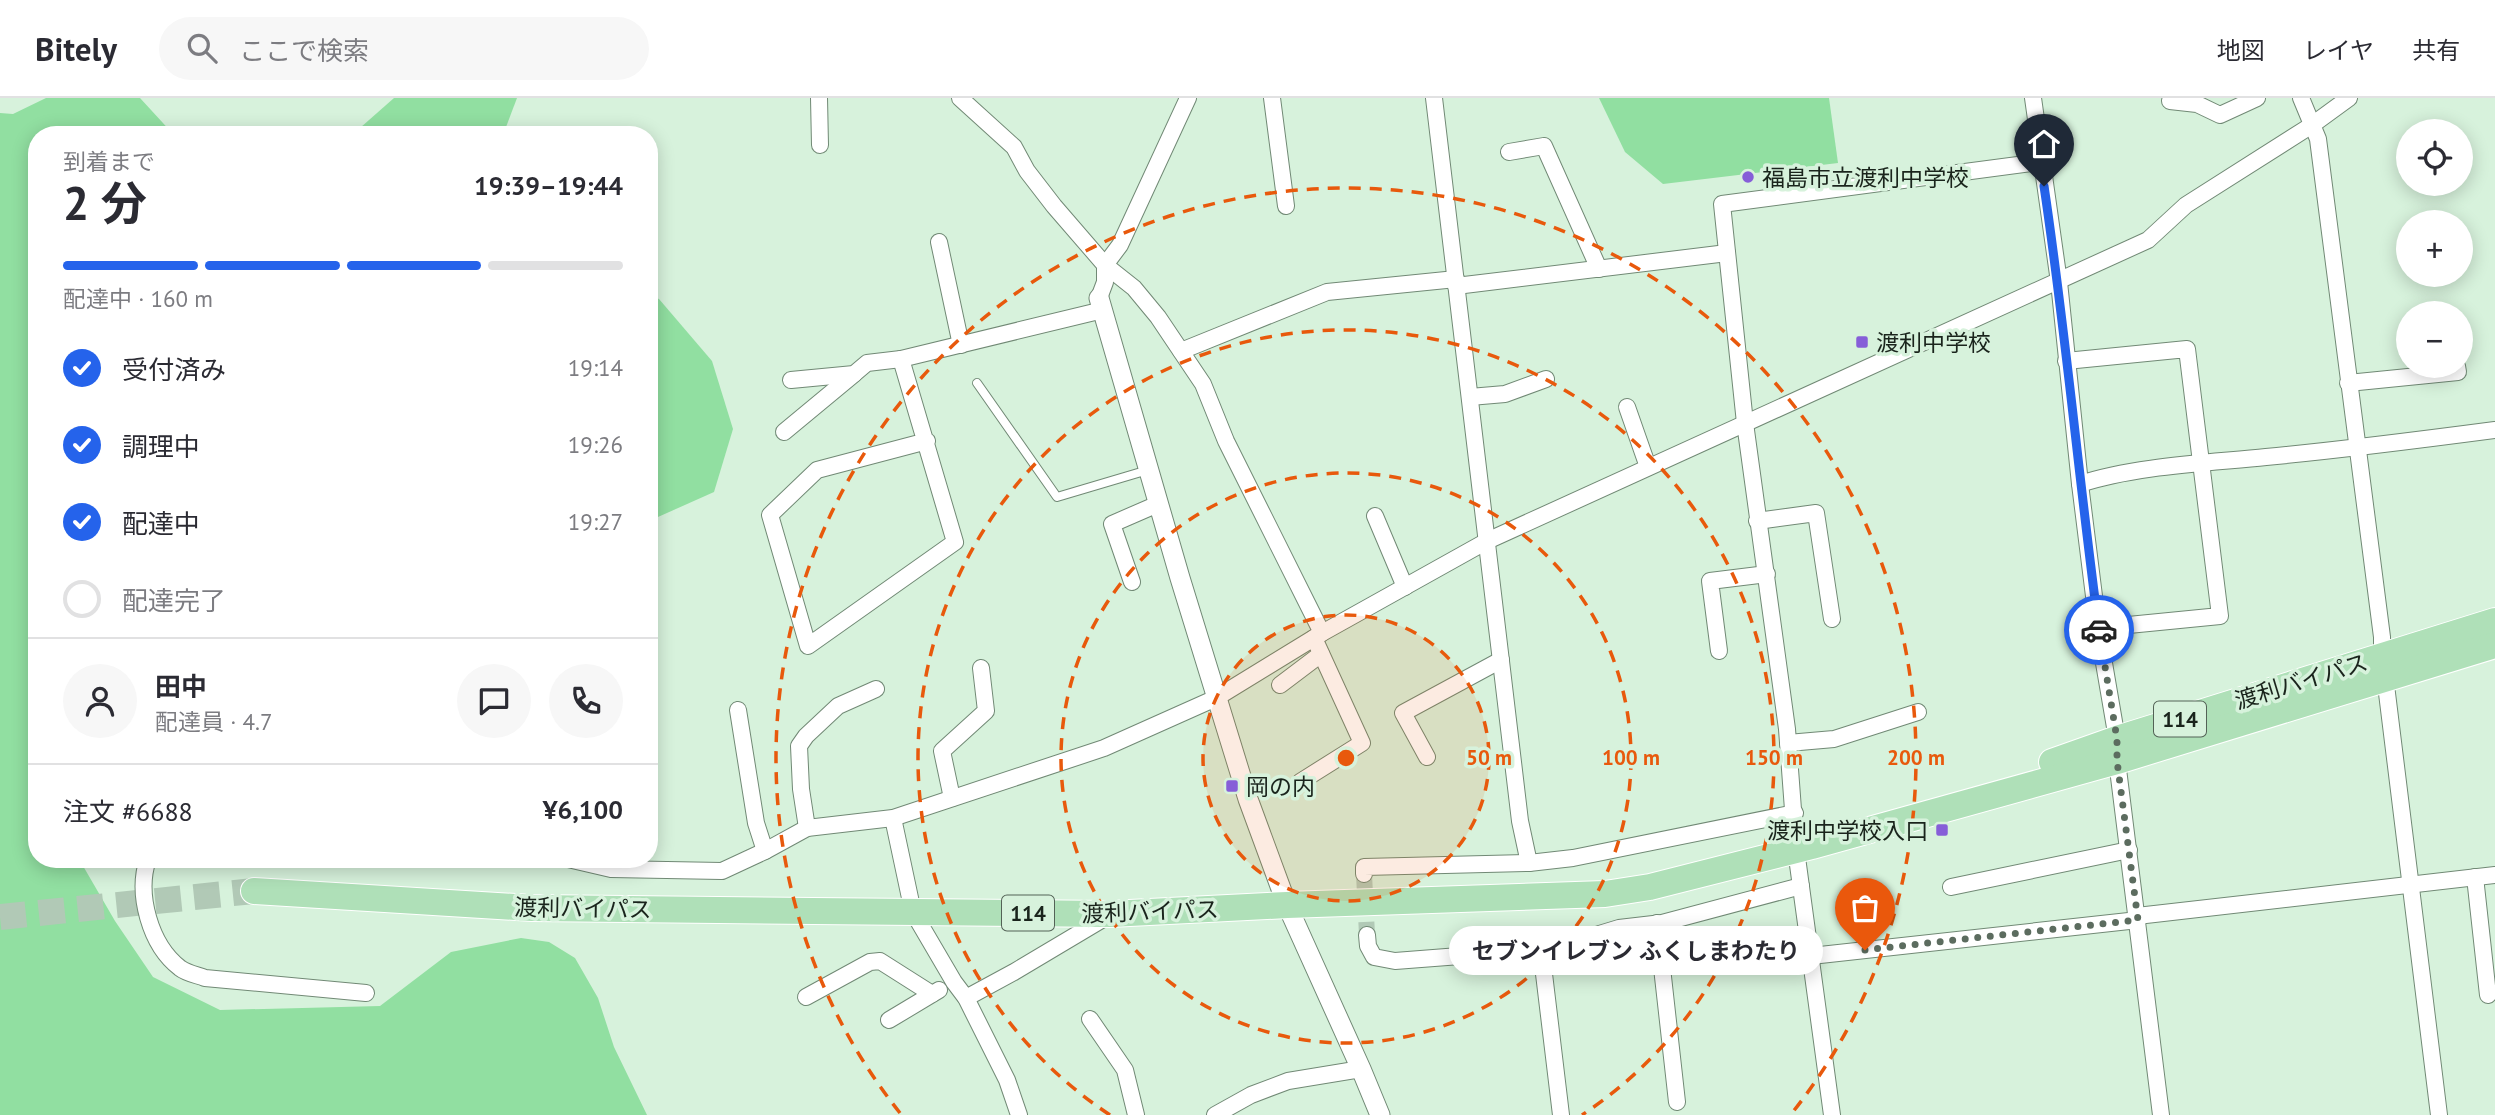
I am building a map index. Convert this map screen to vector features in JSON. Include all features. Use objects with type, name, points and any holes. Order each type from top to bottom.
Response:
[{"type":"highway","name":"渡利バイパス","points":[[254,891],[532,908],[1110,914],[1605,894],[1650,887],[1869,829],[2384,667],[2495,621]]},
{"type":"highway","name":"渡利バイパス","points":[[2384,667],[2495,645]]},
{"type":"street","points":[[819,98],[820,145]]},
{"type":"street","points":[[960,98],[1014,147],[1027,171],[1105,265],[1134,288],[1158,317],[1203,384],[1232,453],[1318,636],[1321,654],[1362,743],[1300,782]]},
{"type":"street","points":[[1188,98],[1120,245],[1105,265],[1101,304],[1158,504],[1248,799],[1287,905],[1380,1115]]},
{"type":"street","points":[[1272,98],[1286,206]]},
{"type":"street","points":[[1434,98],[1520,821],[1529,863]]},
{"type":"street","points":[[2032,98],[2059,282],[2080,485],[2117,750],[2161,1115]]},
{"type":"street","points":[[2170,101],[2197,104],[2220,115],[2257,98]]},
{"type":"street","points":[[2301,98],[2318,139],[2382,637],[2439,1115]]},
{"type":"street","points":[[607,868],[722,871],[807,828],[893,818],[1104,748],[1216,698],[1318,636],[1487,541],[2148,240],[2186,205],[2312,125],[2349,98]]},
{"type":"street","points":[[1510,152],[1544,146],[1600,268]]},
{"type":"street","points":[[1832,1115],[1796,850],[1788,743],[1745,423],[1722,204],[2040,162]]},
{"type":"street","points":[[939,242],[961,345]]},
{"type":"street","points":[[1181,351],[1327,292],[1456,283],[1727,253]]},
{"type":"street","points":[[784,432],[867,363],[901,359],[961,345],[1101,304]]},
{"type":"street","points":[[2066,361],[2187,349],[2203,463],[2220,616],[2098,628]]},
{"type":"street","points":[[901,359],[927,441],[955,541],[808,646],[769,515],[817,470],[927,441]]},
{"type":"street","points":[[791,380],[854,374]]},
{"type":"street","points":[[2348,383],[2398,378]]},
{"type":"street","points":[[1470,397],[1505,394],[1546,379]]},
{"type":"street","points":[[1627,407],[1648,467]]},
{"type":"street","points":[[2080,485],[2101,478],[2203,463],[2357,449],[2495,430]]},
{"type":"street","points":[[1132,582],[1112,524],[1158,504]]},
{"type":"street","points":[[1757,520],[1816,513],[1832,619]]},
{"type":"street","points":[[1375,516],[1405,587]]},
{"type":"street","points":[[1719,650],[1710,581],[1767,574]]},
{"type":"street","points":[[1280,685],[1321,654]]},
{"type":"street","points":[[1427,757],[1403,713],[1501,660]]},
{"type":"street","points":[[952,798],[942,751],[986,710],[981,668]]},
{"type":"street","points":[[807,828],[801,789],[799,746],[838,706],[876,689]]},
{"type":"street","points":[[738,710],[756,823],[765,851]]},
{"type":"street","points":[[1788,743],[1834,739],[1918,712]]},
{"type":"street","points":[[1364,874],[1364,867],[1529,863],[1573,858],[1795,813]]},
{"type":"street","points":[[893,818],[913,912],[965,998],[1007,1080],[1019,1115]]},
{"type":"street","points":[[1951,887],[2129,850]]},
{"type":"street","points":[[145,868],[142,877],[146,908],[158,943],[181,969],[205,978],[366,993]]},
{"type":"street","points":[[1811,957],[2495,875]]},
{"type":"street","points":[[2475,877],[2488,995]]},
{"type":"street","points":[[1367,935],[1368,946],[1374,957],[1395,961],[1541,950],[1619,928],[1657,923],[1801,886]]},
{"type":"street","points":[[965,998],[1110,914]]},
{"type":"street","points":[[1657,923],[1677,1102]]},
{"type":"street","points":[[1541,950],[1561,1115]]},
{"type":"street","points":[[806,997],[870,962],[880,961],[932,994]]},
{"type":"street","points":[[888,1020],[954,982]]},
{"type":"street","points":[[1090,1019],[1125,1070],[1136,1115]]},
{"type":"street","points":[[1215,1115],[1251,1095],[1288,1081],[1361,1069]]},
{"type":"lane","points":[[976,383],[1057,497],[1148,470]]},
{"type":"green space","points":[[46,98],[140,98],[166,126],[28,126],[28,868],[84,868],[115,921],[153,977],[220,1010],[380,1006],[451,952],[521,938],[549,942],[575,958],[598,998],[614,1047],[647,1115],[0,1115],[0,113],[13,114]]},
{"type":"green space","points":[[394,98],[517,98],[506,126],[362,126]]},
{"type":"green space","points":[[1599,98],[1829,98],[1838,163],[1663,184],[1625,152]]},
{"type":"green space","points":[[658,299],[712,361],[733,429],[714,492],[658,517]]},
{"type":"tunnel","points":[[1364,874],[1367,935]]},
{"type":"tunnel","points":[[0,917],[254,891]]},
{"type":"way so far","points":[[1865,950],[2138,920],[2117,761],[2117,739],[2099,630]]},
{"type":"place","name":"福島市立渡利中学校","points":[[1748,177]]},
{"type":"place","name":"渡利中学校","points":[[1862,342]]},
{"type":"place","name":"岡の内","points":[[1232,786]]},
{"type":"place","name":"渡利中学校入口","points":[[1942,830]]},
{"type":"place","name":"セブンイレブン ふくしまわたり","points":[[1865,950]]},
{"type":"route","points":[[2044,186],[2059,282],[2080,485],[2099,630]]}]
